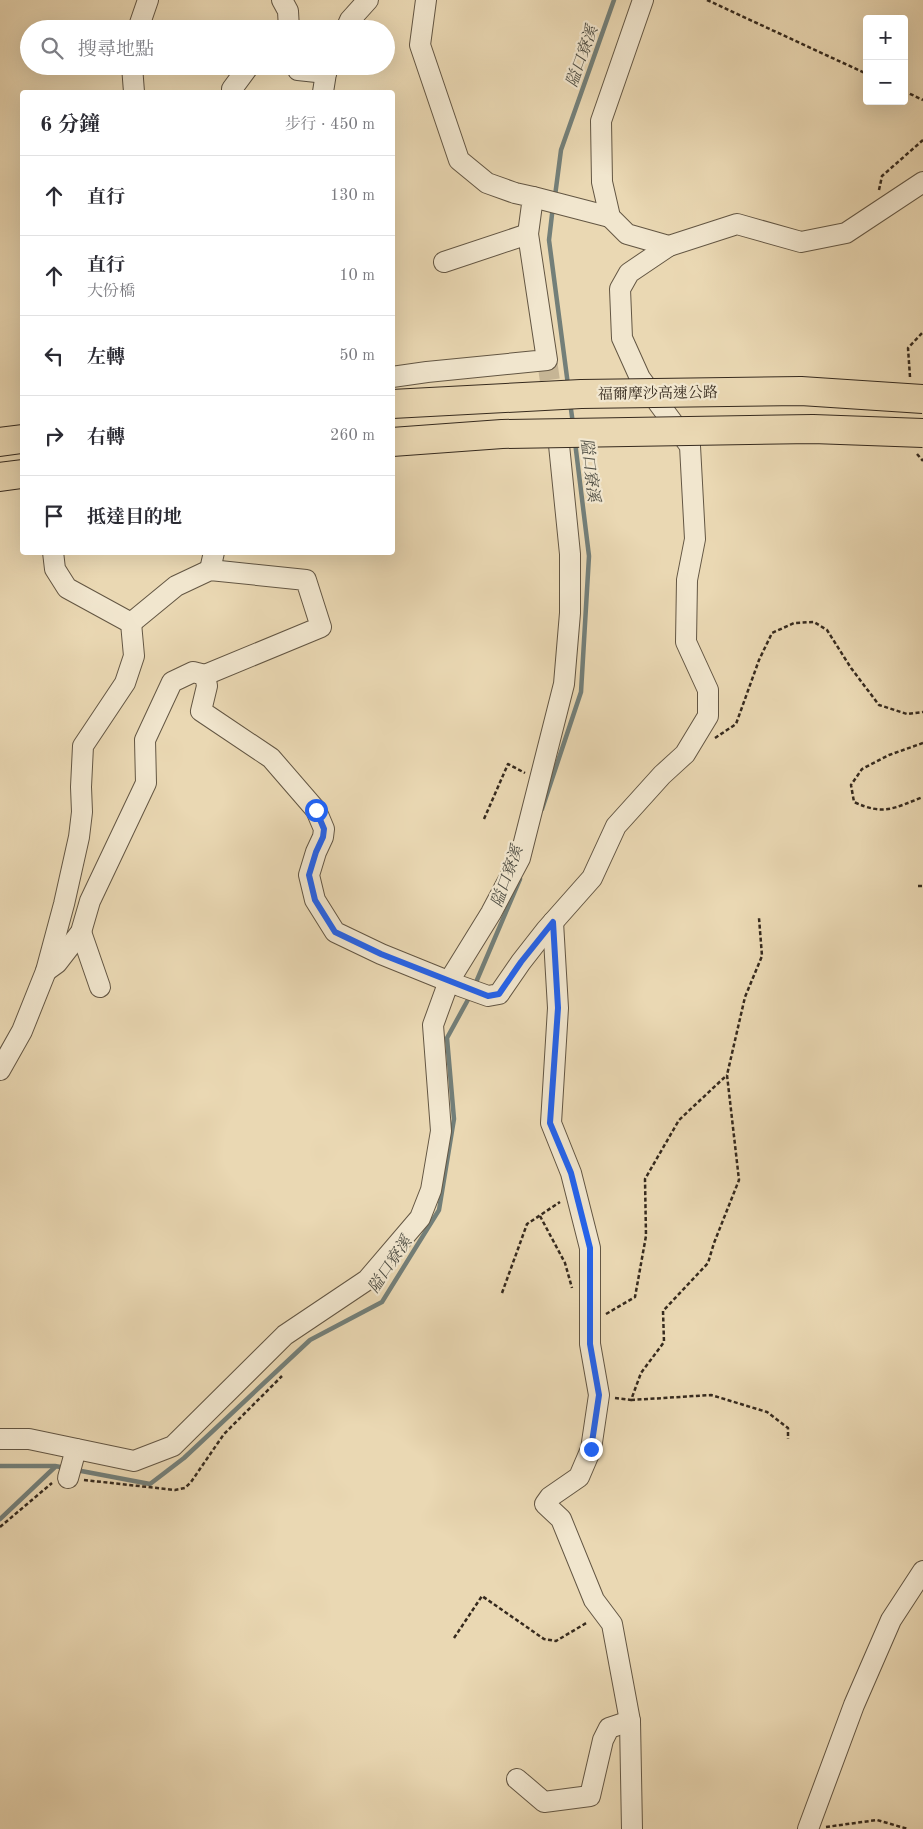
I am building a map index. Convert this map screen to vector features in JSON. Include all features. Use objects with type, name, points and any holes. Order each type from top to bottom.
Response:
[{"type":"highway","name":"福爾摩沙高速公路","points":[[395,404],[581,394],[801,391],[923,399]]},
{"type":"highway","points":[[395,442],[502,434],[813,429],[923,434]]},
{"type":"highway","points":[[0,442],[20,439]]},
{"type":"highway","points":[[0,477],[20,474]]},
{"type":"lane","points":[[141,20],[148,0]]},
{"type":"lane","points":[[282,0],[288,10],[288,20]]},
{"type":"lane","points":[[350,20],[368,0]]},
{"type":"lane","points":[[426,0],[420,45],[459,160],[487,183],[515,193],[610,217],[627,234],[669,246]]},
{"type":"lane","points":[[610,217],[602,182],[600,121],[643,0]]},
{"type":"lane","points":[[133,75],[134,90]]},
{"type":"lane","points":[[232,90],[242,75]]},
{"type":"lane","points":[[205,675],[207,686],[201,711],[271,758],[316,810],[324,829],[323,837],[309,875],[315,900],[335,932],[381,954],[454,984],[488,996],[499,994],[521,962],[553,922],[592,878],[616,826],[662,775],[685,754],[708,716],[708,690],[686,642],[687,580],[695,539],[690,446],[640,378],[622,338],[620,288],[629,273],[669,246],[737,224],[801,242],[846,232],[923,182]]},
{"type":"lane","points":[[395,377],[547,360],[528,234],[533,197]]},
{"type":"lane","points":[[444,262],[528,234]]},
{"type":"lane","points":[[0,1439],[29,1439],[71,1466],[134,1461],[173,1446],[285,1334],[367,1280],[420,1218],[431,1190],[441,1131],[433,1026],[520,858],[564,684],[570,613],[570,554],[559,445]]},
{"type":"lane","points":[[53,555],[55,570],[68,588],[132,623]]},
{"type":"lane","points":[[46,971],[57,963],[81,932],[90,901],[146,783],[145,740],[172,682],[193,672],[205,675],[321,628],[306,580],[212,561],[176,586],[132,623]]},
{"type":"lane","points":[[0,1070],[22,1030],[46,971],[64,904],[78,837],[82,812],[81,787],[84,746],[125,683],[134,656],[132,623]]},
{"type":"lane","points":[[553,922],[558,1008],[550,1123],[571,1173],[590,1248],[590,1344],[599,1395],[591,1449],[579,1477],[550,1497],[545,1504],[561,1519],[594,1600],[612,1624],[630,1721],[632,1829]]},
{"type":"lane","points":[[81,932],[100,987]]},
{"type":"lane","points":[[816,1828],[854,1706],[891,1620],[923,1571]]},
{"type":"lane","points":[[517,1779],[544,1802],[590,1796],[603,1740],[609,1728],[630,1721]]},
{"type":"path","points":[[707,0],[863,72]]},
{"type":"path","points":[[908,93],[923,100]]},
{"type":"path","points":[[882,209],[879,192],[882,176],[923,140]]},
{"type":"path","points":[[685,754],[710,742],[736,724],[759,660],[772,633],[794,624],[814,622],[827,630],[851,668],[879,705],[907,714],[923,712]]},
{"type":"path","points":[[923,743],[889,755],[862,769],[851,785],[854,802],[870,809],[888,810],[923,797]]},
{"type":"path","points":[[484,819],[508,764],[540,780]]},
{"type":"path","points":[[918,886],[923,886]]},
{"type":"path","points":[[631,1400],[641,1373],[664,1342],[663,1311],[708,1263],[739,1180],[727,1075],[745,997],[762,956],[760,918]]},
{"type":"path","points":[[589,1315],[601,1317],[635,1297],[646,1236],[645,1179],[679,1120],[727,1075]]},
{"type":"path","points":[[502,1293],[527,1224],[575,1191]]},
{"type":"path","points":[[540,1216],[565,1263],[573,1289]]},
{"type":"path","points":[[599,1395],[631,1400],[711,1395],[766,1412],[788,1428],[788,1439]]},
{"type":"path","points":[[454,1638],[482,1596],[544,1639],[556,1642],[603,1612]]},
{"type":"path","points":[[816,1828],[877,1820],[908,1829]]},
{"type":"waterway","name":"隘口寮溪","points":[[555,196],[561,150],[614,0]]},
{"type":"waterway","name":"隘口寮溪","points":[[553,206],[549,240],[568,385]]},
{"type":"waterway","name":"隘口寮溪","points":[[570,402],[573,424]]},
{"type":"waterway","name":"隘口寮溪","points":[[542,809],[581,692],[589,556],[575,442]]},
{"type":"waterway","name":"隘口寮溪","points":[[474,987],[520,879]]},
{"type":"waterway","name":"隘口寮溪","points":[[76,1470],[150,1484],[184,1458],[310,1340],[382,1302],[439,1210],[454,1119],[447,1038],[470,996]]},
{"type":"waterway","name":"隘口寮溪","points":[[0,1466],[55,1466],[66,1468]]},
{"type":"waterway","points":[[0,1519],[55,1467]]},
{"type":"tunnel","points":[[547,360],[559,445]]},
{"type":"route","points":[[316,810],[324,829],[323,837],[309,875],[315,900],[335,932],[381,954],[488,996],[499,994],[521,962],[553,922],[558,1008],[550,1123],[571,1173],[590,1248],[590,1344],[599,1395],[591,1449]]}]
